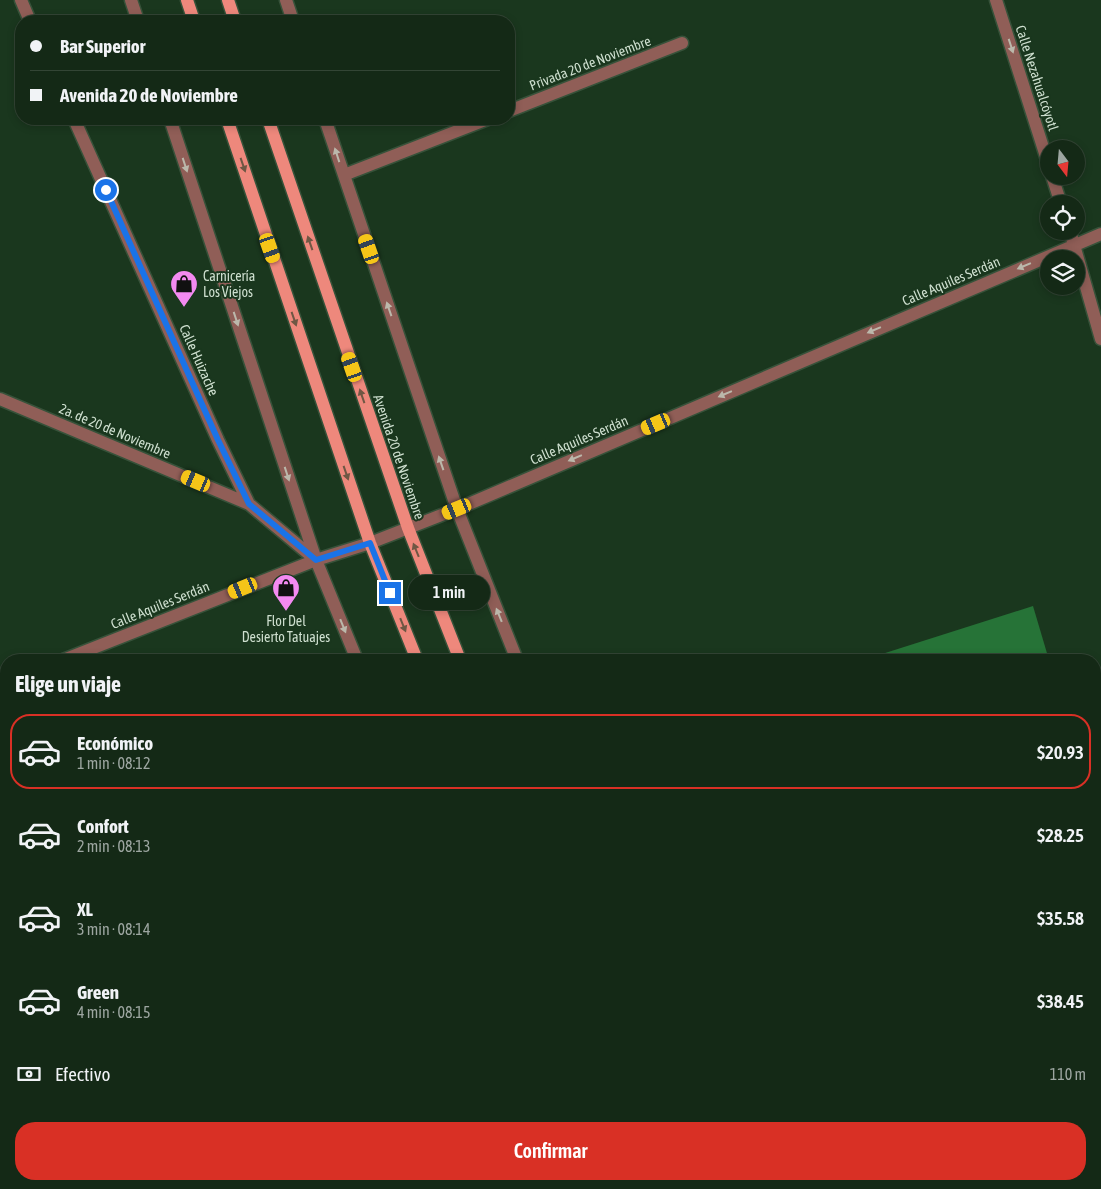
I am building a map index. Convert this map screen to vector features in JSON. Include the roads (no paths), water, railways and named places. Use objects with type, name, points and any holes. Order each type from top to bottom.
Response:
[{"type":"main road","points":[[187,0],[192,15]]},
{"type":"main road","points":[[228,0],[233,15]]},
{"type":"main road","points":[[229,125],[370,543],[414,654]]},
{"type":"main road","name":"Avenida 20 de Noviembre","points":[[270,125],[408,528],[458,654]]},
{"type":"street","points":[[21,0],[27,15]]},
{"type":"street","points":[[131,0],[136,15]]},
{"type":"street","points":[[286,0],[291,15]]},
{"type":"street","name":"Calle Nezahualcóyotl","points":[[996,0],[1041,140]]},
{"type":"street","name":"Privada 20 de Noviembre","points":[[515,108],[682,43]]},
{"type":"street","name":"Calle Huizache","points":[[77,125],[218,440],[249,504]]},
{"type":"street","points":[[172,125],[316,560],[355,654]]},
{"type":"street","points":[[327,125],[457,509],[515,654]]},
{"type":"street","points":[[344,175],[473,125]]},
{"type":"street","name":"Calle Aquiles Serdán","points":[[77,654],[316,560],[370,543],[457,509],[1101,234]]},
{"type":"street","points":[[1073,240],[1101,340]]},
{"type":"street","name":"2a. de 20 de Noviembre","points":[[0,399],[249,504],[316,560]]},
{"type":"place","name":"Carnicería Los Viejos","points":[[184,308]]},
{"type":"place","name":"Flor Del Desierto Tatuajes","points":[[286,612]]}]
